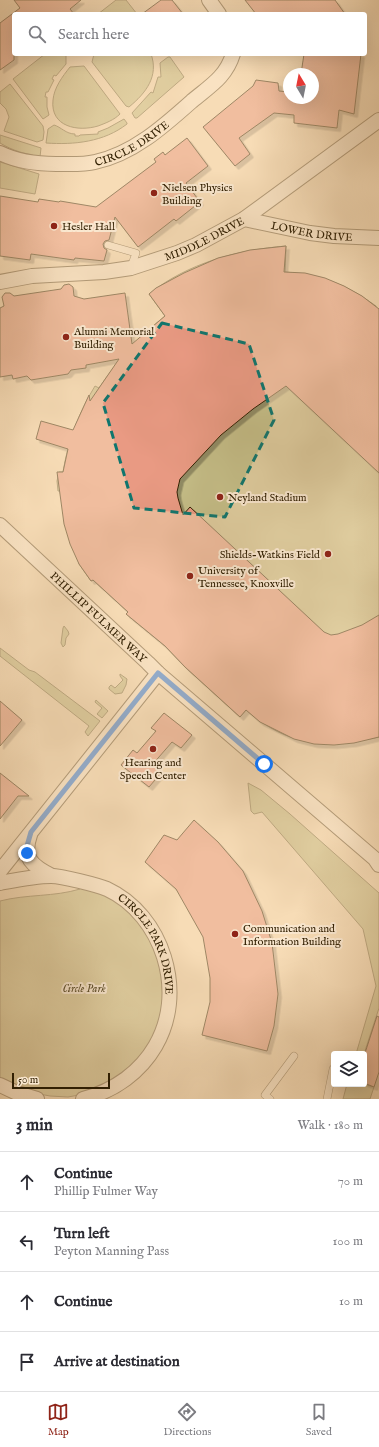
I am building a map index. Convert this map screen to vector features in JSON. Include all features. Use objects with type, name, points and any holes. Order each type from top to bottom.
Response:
[{"type":"street","points":[[209,0],[218,12]]},
{"type":"street","name":"CIRCLE DRIVE","points":[[0,154],[10,158],[41,164],[78,164],[95,162],[113,157],[146,139],[170,120],[224,74],[231,62],[232,56]]},
{"type":"street","name":"MIDDLE DRIVE","points":[[0,282],[32,276],[104,272],[131,268],[177,253],[196,245],[244,219],[379,120]]},
{"type":"street","name":"LOWER DRIVE","points":[[244,219],[310,233],[334,236],[379,238]]},
{"type":"street","name":"PHILLIP FULMER WAY","points":[[0,525],[158,673],[378,858]]},
{"type":"street","points":[[0,871],[158,673]]},
{"type":"street","points":[[31,832],[27,846],[27,853],[30,860],[37,868],[52,876]]},
{"type":"street","name":"CIRCLE PARK DRIVE","points":[[0,883],[52,876],[79,881],[107,889],[135,909],[147,922],[155,934],[164,954],[169,979],[169,1009],[162,1034],[153,1051],[130,1076],[113,1088],[96,1096],[83,1099]]},
{"type":"street","points":[[0,1085],[17,1093],[37,1099]]},
{"type":"lane","points":[[108,245],[136,253],[131,268]]},
{"type":"lane","points":[[270,1099],[265,1095],[294,1056]]},
{"type":"lane","points":[[327,1099],[331,1082]]},
{"type":"highlighted area","points":[[162,323],[249,344],[274,420],[225,517],[134,508],[103,403]]},
{"type":"green space","points":[[116,0],[126,0],[135,12],[101,12]]},
{"type":"green space","points":[[42,56],[66,56],[66,64],[56,76],[54,75],[52,79],[54,80],[48,92],[46,92],[45,97],[47,97],[49,115],[43,119],[13,79]]},
{"type":"green space","points":[[94,56],[152,56],[153,62],[152,77],[146,90],[129,107],[126,106],[92,62]]},
{"type":"green space","points":[[170,57],[184,77],[137,118],[135,118],[132,113],[151,92],[153,93],[158,77],[161,77],[160,63]]},
{"type":"green space","points":[[84,66],[120,114],[113,120],[98,126],[90,128],[74,128],[61,122],[56,116],[53,109],[53,100],[59,83],[70,67]]},
{"type":"green space","points":[[10,84],[43,126],[43,140],[37,142],[4,131],[9,117],[6,109],[0,103],[0,92]]},
{"type":"green space","points":[[124,119],[127,124],[109,135],[78,143],[46,143],[48,129],[54,125],[69,133],[75,134],[75,136],[79,136],[98,134],[98,132]]},
{"type":"green space","points":[[0,135],[41,148],[40,157],[20,152],[5,146],[0,143]]},
{"type":"green space","points":[[0,162],[39,174],[35,194],[0,188]]},
{"type":"green space","name":"Neyland Stadium","points":[[286,246],[285,272],[311,275],[344,286],[376,306],[375,317],[379,314],[379,737],[360,741],[342,743],[309,742],[277,732],[246,710],[240,717],[185,667],[165,646],[126,614],[128,612],[94,581],[95,579],[91,581],[79,564],[62,491],[58,491],[57,481],[59,472],[63,472],[75,427],[95,386],[99,388],[129,349],[165,316],[149,294],[180,274],[214,260],[249,251]]},
{"type":"green space","points":[[64,626],[69,634],[63,647],[61,643]]},
{"type":"green space","points":[[0,648],[29,670],[35,672],[100,721],[88,736],[85,732],[89,726],[0,656]]},
{"type":"green space","points":[[120,674],[127,679],[126,685],[122,693],[115,694],[109,689],[109,687],[111,685],[115,688],[123,680]]},
{"type":"green space","points":[[96,700],[108,711],[102,718],[97,714],[102,708],[95,702]]},
{"type":"green space","points":[[248,783],[261,790],[290,814],[379,893],[379,1008],[365,1051],[357,1051],[376,986],[363,929],[262,812],[254,814],[251,811]]},
{"type":"green space","name":"Circle Park","points":[[81,887],[102,893],[129,908],[164,958],[164,1021],[130,1074],[79,1095],[68,1097],[34,1093],[0,1079],[0,901],[20,897],[70,892],[80,889]]},
{"type":"green space","points":[[367,1085],[374,1087],[370,1099],[343,1099],[346,1087],[367,1087]]},
{"type":"building","points":[[14,0],[81,0],[70,9],[72,12],[15,12],[20,8]]},
{"type":"building","points":[[161,0],[172,0],[181,12],[145,12]]},
{"type":"building","points":[[245,0],[335,0],[344,12],[254,12]]},
{"type":"building","points":[[12,14],[12,56],[14,56],[14,60],[0,70],[0,23]]},
{"type":"building","points":[[304,56],[361,56],[354,114],[339,110],[337,128],[294,123],[294,115],[274,113],[239,138],[250,154],[235,166],[203,127],[253,86],[256,80],[278,83],[279,91],[283,91],[283,104],[319,104],[319,68],[302,68]]},
{"type":"building","points":[[187,138],[208,166],[186,183],[200,202],[176,221],[174,219],[138,247],[115,217],[109,240],[105,241],[103,244],[104,248],[107,250],[104,261],[75,258],[74,260],[31,254],[30,260],[0,256],[0,196],[38,202],[39,199],[60,201],[96,207],[156,162],[154,159],[163,152],[165,155]]},
{"type":"building","name":"Neyland Stadium","points":[[286,246],[284,272],[305,273],[325,278],[362,296],[379,309],[379,473],[286,386],[253,409],[221,435],[180,479],[177,492],[183,515],[190,507],[324,632],[331,635],[338,634],[362,625],[379,615],[379,737],[354,743],[334,745],[314,744],[294,739],[260,722],[246,710],[240,717],[185,667],[165,646],[126,614],[128,612],[93,580],[91,581],[79,564],[70,544],[64,524],[57,472],[63,472],[68,449],[36,439],[41,421],[73,430],[89,395],[90,401],[119,359],[86,365],[86,368],[71,370],[68,374],[31,380],[27,376],[13,379],[12,375],[0,377],[0,308],[4,306],[2,297],[5,293],[10,293],[14,296],[61,289],[64,285],[69,284],[73,287],[74,296],[84,299],[125,293],[132,344],[165,316],[149,294],[156,288],[184,273],[218,258],[250,250]]},
{"type":"building","points":[[0,701],[22,720],[0,746]]},
{"type":"building","name":"Hearing and Speech Center","points":[[164,713],[192,735],[181,748],[172,742],[152,765],[161,773],[149,787],[121,765],[133,750],[137,753],[156,731],[151,728]]},
{"type":"building","points":[[0,773],[29,796],[18,796],[0,819]]},
{"type":"building","name":"Communication and Information Building","points":[[194,820],[218,842],[243,871],[262,911],[272,943],[278,994],[274,1026],[267,1051],[202,1035],[210,1002],[210,978],[203,937],[176,889],[145,862],[164,835],[177,840]]},
{"type":"building","points":[[377,1016],[379,1017],[379,1072],[374,1087],[367,1084],[367,1051],[366,1051]]},
{"type":"place","name":"Nielsen Physics Building","points":[[154,193]]},
{"type":"place","name":"Hesler Hall","points":[[54,226]]},
{"type":"place","name":"Alumni Memorial Building","points":[[66,337]]},
{"type":"place","name":"Neyland Stadium","points":[[220,497]]},
{"type":"place","name":"Shields-Watkins Field","points":[[328,554]]},
{"type":"place","name":"University of Tennessee, Knoxville","points":[[190,576]]},
{"type":"place","name":"Hearing and Speech Center","points":[[153,749]]},
{"type":"place","name":"Communication and Information Building","points":[[235,934]]},
{"type":"route","points":[[27,853],[27,846],[31,832],[158,673],[264,764]]}]
